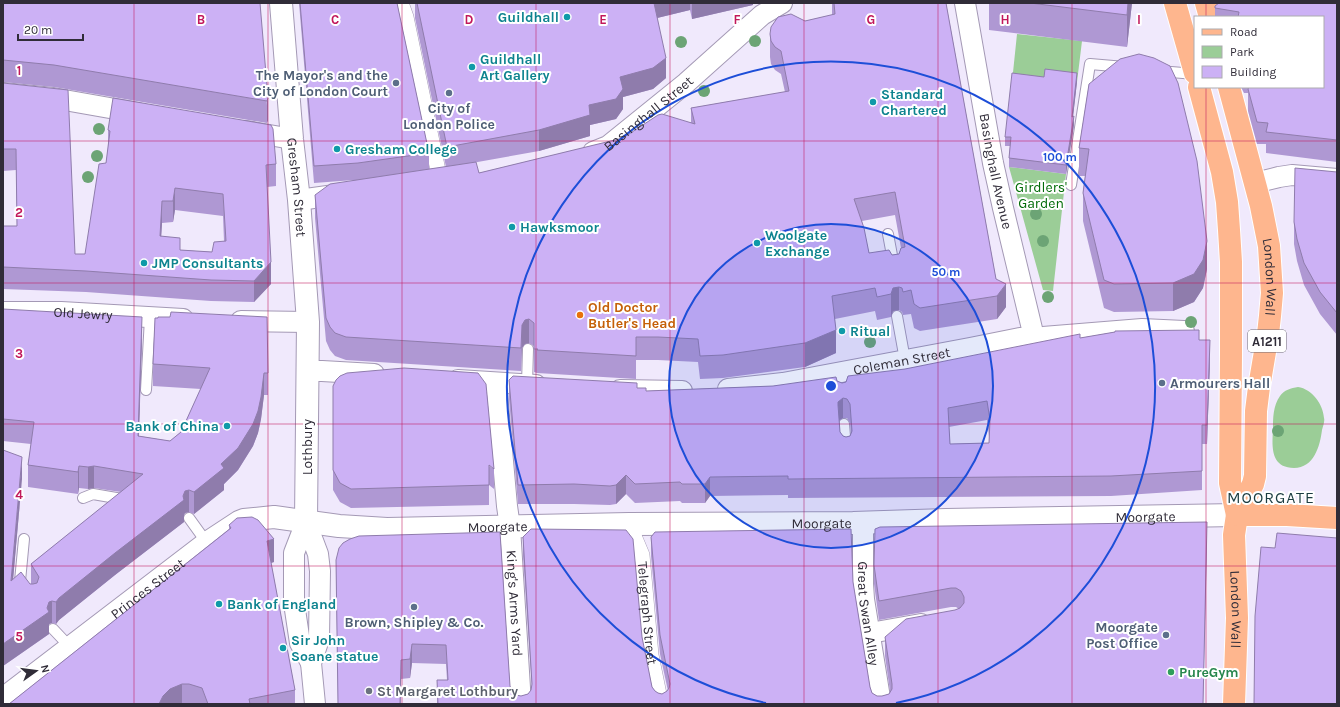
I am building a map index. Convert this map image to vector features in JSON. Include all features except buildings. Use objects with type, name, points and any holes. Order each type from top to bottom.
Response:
[{"type":"main road","points":[[1175,3],[1194,70]]},
{"type":"main road","points":[[1206,3],[1210,16]]},
{"type":"main road","name":"London Wall","points":[[1199,88],[1222,172],[1229,230],[1231,348],[1230,483],[1237,515],[1234,549],[1237,618],[1234,704]]},
{"type":"main road","name":"London Wall","points":[[1229,88],[1261,206],[1269,246],[1271,301],[1268,334],[1256,411],[1255,476],[1253,484],[1237,515]]},
{"type":"main road","name":"Moorgate","points":[[1237,515],[1287,515],[1337,518]]},
{"type":"street","name":"Gresham Street","points":[[281,3],[292,139],[299,200],[308,322],[307,371]]},
{"type":"street","name":"Basinghall Street","points":[[578,156],[608,146],[686,83],[762,15],[782,3]]},
{"type":"street","name":"Basinghall Avenue","points":[[965,3],[1002,208],[1034,337]]},
{"type":"street","points":[[402,6],[406,17],[440,180]]},
{"type":"street","points":[[3,93],[53,98],[155,116]]},
{"type":"street","points":[[230,128],[292,139]]},
{"type":"street","points":[[1255,183],[1279,176],[1292,175],[1337,178]]},
{"type":"street","points":[[299,200],[364,191]]},
{"type":"street","name":"Old Jewry","points":[[3,312],[60,312],[203,320]]},
{"type":"street","points":[[225,321],[308,322]]},
{"type":"street","name":"Coleman Street","points":[[601,389],[738,389],[840,378],[905,360],[1014,338],[1142,329],[1184,331]]},
{"type":"street","points":[[307,371],[322,370],[388,375]]},
{"type":"street","name":"Lothbury","points":[[307,371],[306,522],[294,553],[294,603],[300,644],[311,663]]},
{"type":"street","points":[[443,379],[557,386]]},
{"type":"street","name":"King's Arms Yard","points":[[497,383],[510,527],[521,704]]},
{"type":"street","name":"Moorgate","points":[[306,522],[364,528],[510,527],[629,524],[863,523],[946,520],[1237,515]]},
{"type":"street","name":"Princes Street","points":[[3,699],[227,529],[244,520],[274,517],[306,522]]},
{"type":"street","name":"Lothbury","points":[[306,522],[318,554],[320,571],[319,639],[311,663],[315,704]]},
{"type":"street","name":"Great Swan Alley","points":[[863,523],[864,599],[881,704]]},
{"type":"street","name":"Telegraph Street","points":[[629,524],[642,555],[651,655],[661,704]]},
{"type":"street","points":[[870,634],[938,621]]},
{"type":"lane","points":[[1071,185],[1090,64],[1136,68]]},
{"type":"lane","points":[[1152,70],[1194,73]]},
{"type":"lane","points":[[888,234],[895,272]]},
{"type":"lane","points":[[898,316],[905,360]]},
{"type":"lane","points":[[146,390],[150,318]]},
{"type":"lane","points":[[527,384],[528,349]]},
{"type":"lane","points":[[844,424],[846,450]]},
{"type":"lane","points":[[84,498],[93,494],[122,499]]},
{"type":"lane","points":[[189,518],[207,543]]},
{"type":"lane","points":[[24,539],[20,581],[29,594]]},
{"type":"lane","points":[[53,629],[70,647]]},
{"type":"green space","points":[[1017,34],[1082,41],[1077,82],[1045,78],[1012,82]]},
{"type":"green space","name":"Girdlers' Garden","points":[[1009,167],[1066,174],[1053,291],[1043,290]]},
{"type":"green space","points":[[1298,387],[1308,391],[1316,398],[1323,413],[1324,421],[1320,443],[1315,455],[1307,464],[1294,468],[1286,467],[1280,464],[1274,455],[1272,442],[1273,421],[1275,408],[1280,396],[1288,390]]},
{"type":"place","name":"Guildhall","points":[[567,17]]},
{"type":"place","name":"Guildhall Art Gallery","points":[[472,67]]},
{"type":"place","name":"The Mayor's and the City of London Court","points":[[396,83]]},
{"type":"place","name":"City of London Police","points":[[449,93]]},
{"type":"place","name":"Standard Chartered","points":[[873,102]]},
{"type":"place","name":"Gresham College","points":[[337,149]]},
{"type":"place","name":"Hawksmoor","points":[[512,227]]},
{"type":"place","name":"Woolgate Exchange","points":[[757,243]]},
{"type":"place","name":"JMP Consultants","points":[[144,263]]},
{"type":"place","name":"Old Doctor Butler's Head","points":[[580,315]]},
{"type":"place","name":"Ritual","points":[[842,331]]},
{"type":"place","name":"Armourers Hall","points":[[1162,383]]},
{"type":"place","name":"Bank of China","points":[[227,426]]},
{"type":"place","name":"Bank of England","points":[[219,604]]},
{"type":"place","name":"Brown, Shipley & Co.","points":[[414,607]]},
{"type":"place","name":"Moorgate Post Office","points":[[1166,635]]},
{"type":"place","name":"Sir John Soane statue","points":[[283,648]]},
{"type":"place","name":"PureGym","points":[[1171,672]]},
{"type":"place","name":"St Margaret Lothbury","points":[[369,691]]},
{"type":"district","name":"MOORGATE","points":[[1271,497]]}]
